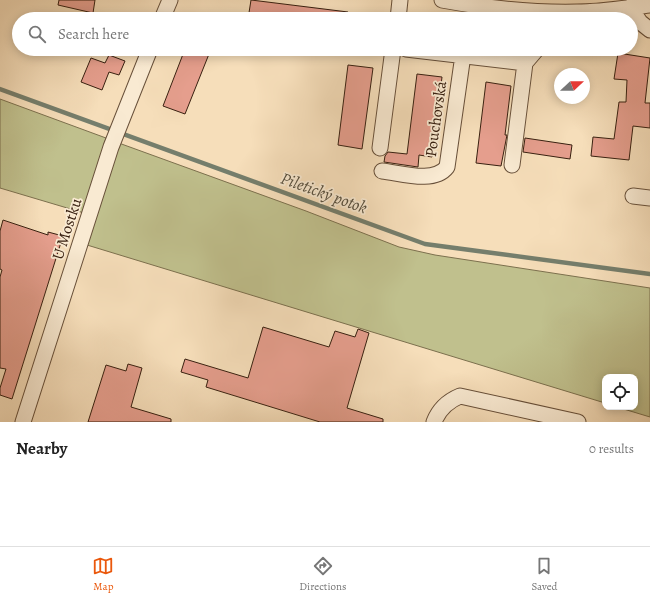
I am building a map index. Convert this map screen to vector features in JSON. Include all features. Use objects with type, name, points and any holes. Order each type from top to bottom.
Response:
[{"type":"street","points":[[165,12],[170,0]]},
{"type":"street","points":[[399,12],[400,0]]},
{"type":"street","points":[[442,0],[524,12]]},
{"type":"street","points":[[579,12],[624,5],[650,5]]},
{"type":"street","points":[[638,20],[650,30]]},
{"type":"street","name":"U Mostku","points":[[23,422],[111,147],[147,56]]},
{"type":"street","points":[[380,148],[392,56]]},
{"type":"street","name":"Pouchovská","points":[[382,171],[436,176],[443,172],[447,167],[463,56]]},
{"type":"street","points":[[471,56],[525,63]]},
{"type":"street","points":[[512,165],[525,63],[531,56]]},
{"type":"street","points":[[633,196],[650,198]]},
{"type":"street","points":[[434,422],[437,415],[445,406],[460,396],[578,422]]},
{"type":"green space","points":[[0,99],[106,138],[84,213],[0,188]]},
{"type":"green space","points":[[116,142],[306,211],[399,247],[435,255],[650,288],[650,417],[627,410],[638,410],[638,374],[602,374],[602,402],[87,245]]},
{"type":"building","points":[[59,0],[95,0],[93,12],[58,5]]},
{"type":"building","points":[[251,0],[348,12],[249,12]]},
{"type":"building","points":[[108,56],[125,61],[119,75],[109,72],[102,90],[81,82],[91,58],[105,63]]},
{"type":"building","points":[[182,56],[208,56],[185,114],[163,106]]},
{"type":"building","points":[[618,56],[637,56],[650,58],[645,103],[650,103],[650,128],[633,126],[629,160],[591,156],[593,137],[614,139],[619,102],[626,102],[627,80],[614,79]]},
{"type":"building","points":[[348,65],[373,68],[362,149],[338,145]]},
{"type":"building","points":[[417,74],[442,77],[432,157],[419,155],[418,167],[384,162],[385,156],[388,152],[407,154]]},
{"type":"building","points":[[486,82],[511,86],[505,135],[507,135],[501,166],[476,163]]},
{"type":"building","points":[[525,138],[572,145],[570,159],[523,152]]},
{"type":"building","points":[[3,220],[48,235],[48,232],[63,236],[12,399],[0,395],[0,388],[6,369],[0,368],[0,277],[2,270],[0,269],[0,231]]},
{"type":"building","points":[[263,327],[329,347],[335,331],[355,337],[358,329],[369,333],[347,408],[383,419],[383,422],[320,422],[206,387],[208,380],[181,372],[185,359],[248,378]]},
{"type":"building","points":[[128,364],[142,368],[131,407],[171,419],[171,422],[88,422],[106,365],[126,371]]},
{"type":"waterway","name":"Piletický potok","points":[[0,89],[425,244],[650,274]]}]
